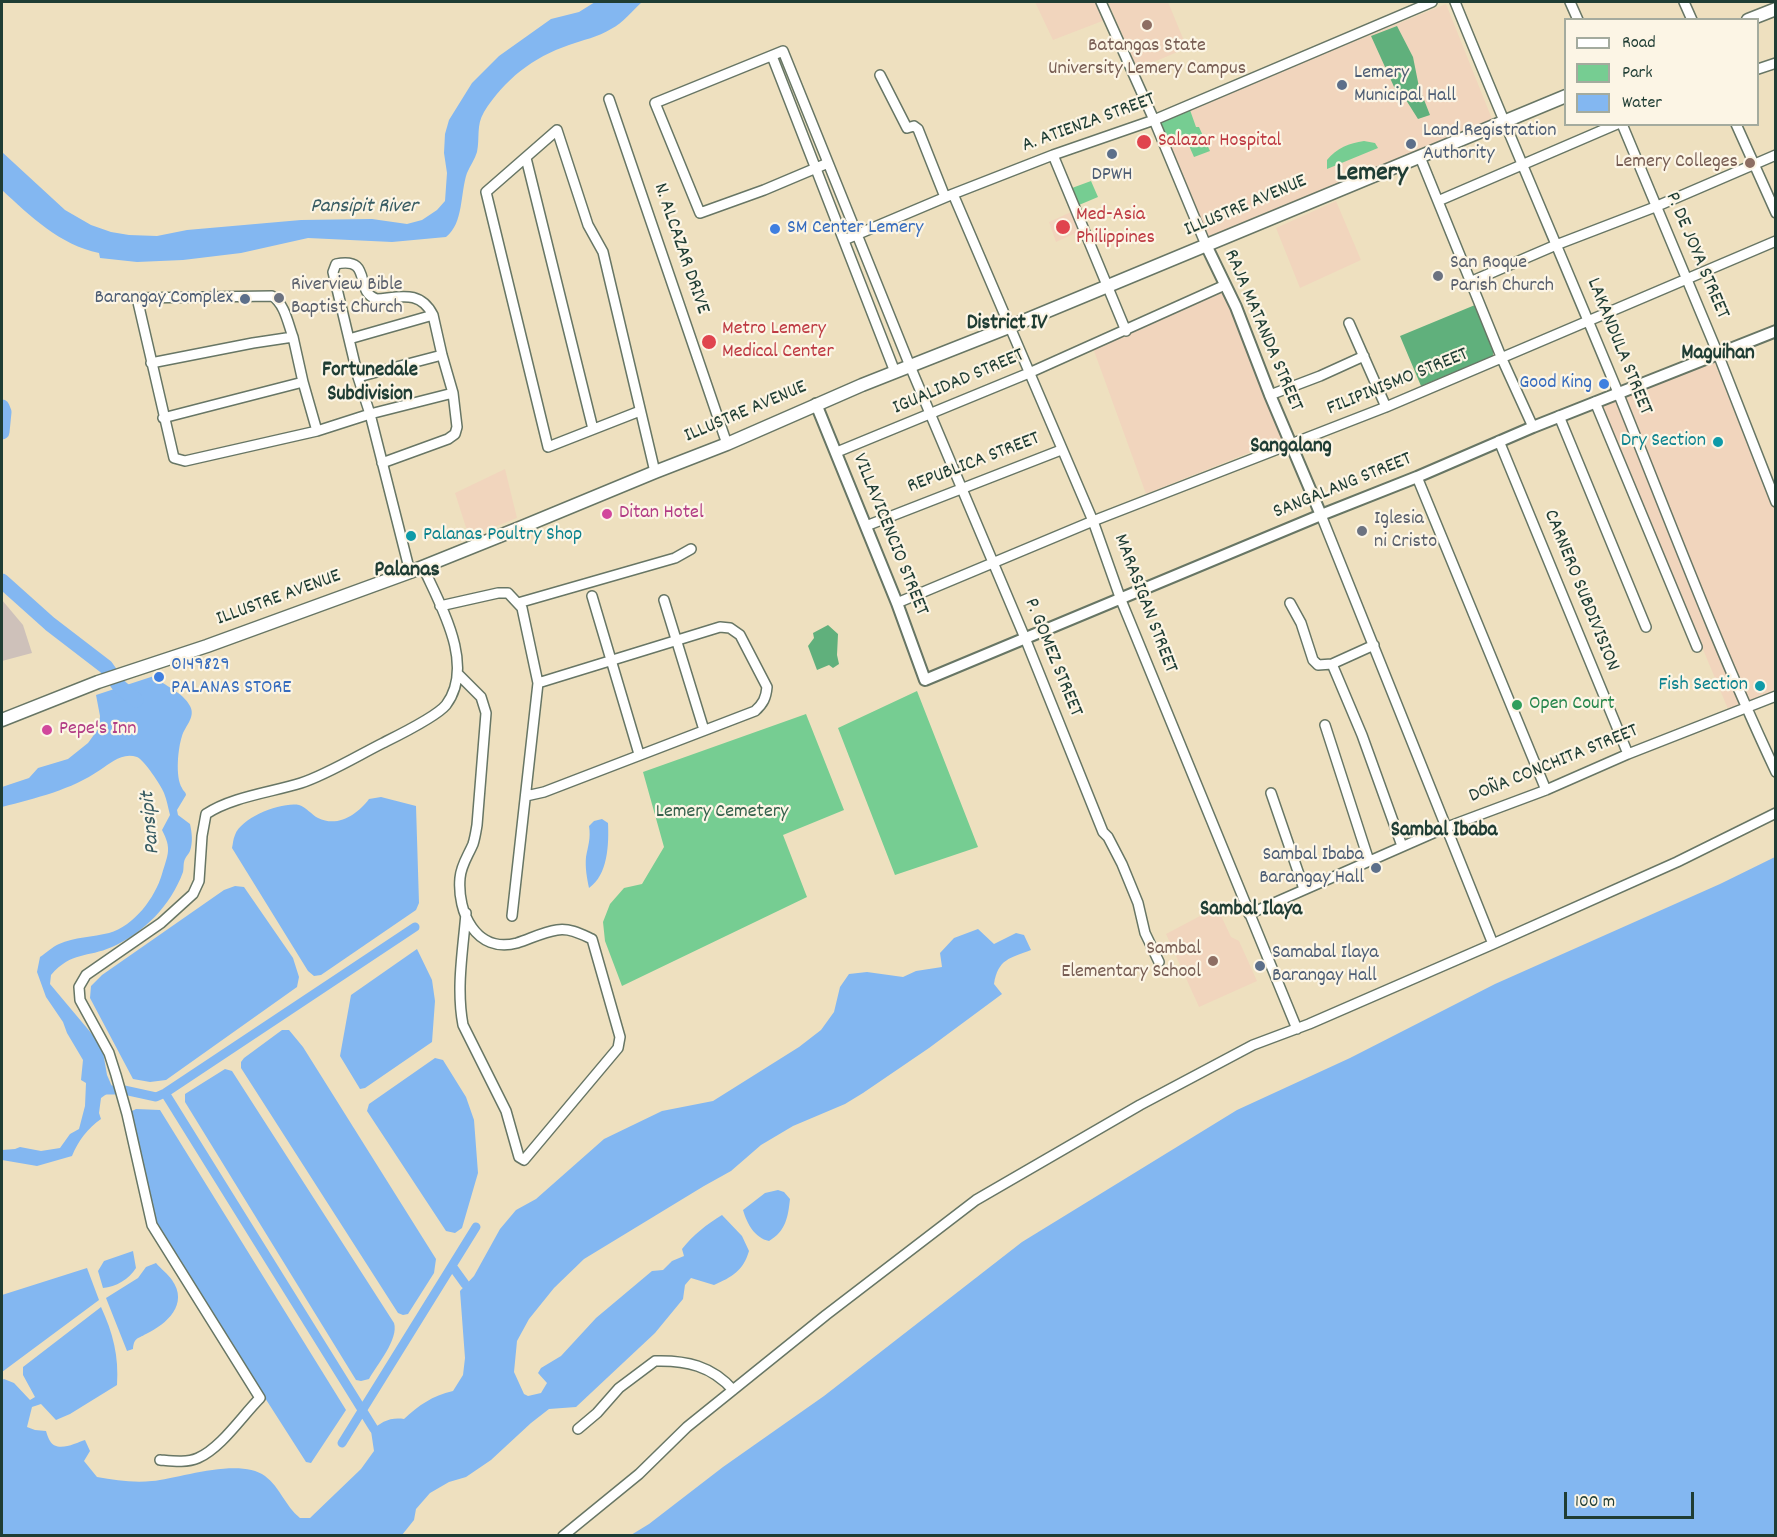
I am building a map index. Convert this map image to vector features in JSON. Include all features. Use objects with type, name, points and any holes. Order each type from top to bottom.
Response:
[{"type":"main road","points":[[1753,18],[1776,9]]},
{"type":"main road","name":"ILLUSTRE AVENUE","points":[[2,720],[130,670],[197,650],[423,567],[655,471],[727,444],[816,404],[1009,327],[1564,97]]},
{"type":"street","name":"RAJA MATANDA STREET","points":[[1101,2],[1154,120],[1206,245],[1236,307],[1493,944]]},
{"type":"street","name":"A. ATIENZA STREET","points":[[844,240],[949,195],[1053,155],[1154,120],[1432,2]]},
{"type":"street","name":"LAKANDULA STREET","points":[[1455,2],[1503,122],[1618,393],[1745,707],[1776,772]]},
{"type":"street","points":[[1570,2],[1577,18]]},
{"type":"street","points":[[1684,2],[1691,18]]},
{"type":"street","name":"P. GOMEZ STREET","points":[[772,56],[783,51],[910,366],[1025,638],[1103,832],[1122,864],[1138,903],[1145,933],[1159,963]]},
{"type":"street","points":[[828,163],[817,168],[764,190],[700,213],[655,103],[772,56],[817,168],[895,372]]},
{"type":"street","points":[[1759,69],[1776,63]]},
{"type":"street","name":"MARASIGAN STREET","points":[[880,75],[907,128],[914,126],[918,129],[1009,327],[1093,521],[1121,600],[1297,1029]]},
{"type":"street","name":"N. ALCAZAR DRIVE","points":[[609,99],[727,444]]},
{"type":"street","points":[[1438,201],[1612,126]]},
{"type":"street","name":"P. DE JOYA STREET","points":[[1623,126],[1718,354],[1776,502]]},
{"type":"street","points":[[1737,126],[1776,213]]},
{"type":"street","points":[[639,411],[548,447],[486,192],[557,130],[588,225],[603,252],[655,471]]},
{"type":"street","points":[[1470,282],[1556,245],[1655,207],[1776,154]]},
{"type":"street","points":[[1053,155],[1126,331]]},
{"type":"street","points":[[1420,156],[1502,359],[1533,426]]},
{"type":"street","points":[[526,158],[593,429]]},
{"type":"street","name":"FILIPINISMO STREET","points":[[897,603],[1093,521],[1386,407],[1776,241]]},
{"type":"street","points":[[382,463],[448,440],[457,427],[453,393],[433,315],[422,300],[410,296],[372,298],[368,294],[359,268],[353,263],[336,264],[333,272],[358,377],[370,414],[382,463],[410,572]]},
{"type":"street","name":"IGUALIDAD STREET","points":[[837,452],[1029,373],[1225,285]]},
{"type":"street","points":[[317,431],[284,311],[276,298],[272,296],[137,298],[174,458],[185,460],[317,431],[370,414],[453,393]]},
{"type":"street","points":[[350,339],[433,315]]},
{"type":"street","points":[[1349,323],[1386,407]]},
{"type":"street","name":"SANGALANG STREET","points":[[925,681],[1417,477],[1533,426],[1776,331]]},
{"type":"street","points":[[151,363],[292,337]]},
{"type":"street","points":[[358,377],[442,355]]},
{"type":"street","points":[[1270,395],[1364,356]]},
{"type":"street","points":[[163,418],[303,382]]},
{"type":"street","points":[[1595,402],[1697,647]]},
{"type":"street","name":"VILLAVICENCIO STREET","points":[[816,404],[897,603],[925,681]]},
{"type":"street","points":[[1559,416],[1646,627]]},
{"type":"street","name":"CARNERO SUBDIVISION","points":[[1499,441],[1628,754]]},
{"type":"street","name":"REPUBLICA STREET","points":[[866,526],[1061,450]]},
{"type":"street","points":[[1417,477],[1546,790]]},
{"type":"street","points":[[518,603],[675,558],[691,549]]},
{"type":"street","points":[[160,1460],[182,1461],[198,1458],[218,1445],[260,1398],[152,1225],[128,1114],[109,1053],[80,1000],[79,987],[86,975],[161,923],[193,894],[199,881],[206,814],[214,808],[304,782],[392,739],[445,706],[458,674],[453,636],[423,567]]},
{"type":"street","points":[[440,606],[498,593],[508,593],[522,608],[538,683],[512,916]]},
{"type":"street","points":[[592,596],[639,754]]},
{"type":"street","points":[[664,600],[704,730]]},
{"type":"street","points":[[1290,603],[1301,622],[1313,660],[1318,665],[1332,664],[1374,645]]},
{"type":"street","points":[[526,796],[544,792],[755,711],[766,696],[766,687],[740,635],[730,628],[720,627],[538,683]]},
{"type":"street","points":[[1332,664],[1362,735],[1402,846]]},
{"type":"street","points":[[458,674],[481,697],[486,713],[477,825],[473,843],[465,858],[460,876],[460,897],[472,930],[484,939],[501,943],[515,943],[556,930],[569,930],[592,939],[620,1037],[618,1048],[524,1160],[519,1157],[506,1111],[463,1025],[460,987],[465,913]]},
{"type":"street","name":"DOÑA CONCHITA STREET","points":[[1250,914],[1447,827],[1546,790],[1628,754],[1776,696]]},
{"type":"street","points":[[1325,725],[1369,861]]},
{"type":"street","points":[[1271,793],[1304,890]]},
{"type":"street","points":[[563,1536],[639,1474],[687,1427],[826,1315],[976,1200],[1140,1106],[1253,1045],[1297,1029],[1493,944],[1677,862],[1776,813]]},
{"type":"street","points":[[578,1429],[597,1413],[619,1388],[655,1360],[691,1362],[723,1379],[733,1390]]},
{"type":"shaded area","points":[[1035,2],[1097,2],[1105,20],[1053,40]]},
{"type":"shaded area","name":"Batangas State University Lemery Campus","points":[[1108,2],[1168,2],[1187,48],[1137,69]]},
{"type":"shaded area","points":[[1446,4],[1492,119],[1208,237],[1158,128],[1159,121]]},
{"type":"shaded area","points":[[1336,201],[1361,260],[1300,288],[1276,228]]},
{"type":"shaded area","name":"Med-Asia Philippines","points":[[1071,212],[1078,232],[1056,242],[1049,222]]},
{"type":"shaded area","points":[[1226,291],[1286,438],[1146,494],[1093,348]]},
{"type":"shaded area","points":[[1714,361],[1775,509],[1775,690],[1728,709],[1600,404]]},
{"type":"shaded area","points":[[505,469],[517,518],[469,537],[455,493]]},
{"type":"shaded area","points":[[2,600],[23,625],[32,653],[2,661]]},
{"type":"shaded area","name":"Sambal Elementary School","points":[[1217,907],[1231,937],[1239,941],[1257,981],[1199,1007],[1166,934]]},
{"type":"green space","points":[[1397,26],[1413,57],[1419,87],[1430,115],[1418,119],[1401,92],[1395,89],[1371,36]]},
{"type":"green space","points":[[1190,110],[1196,127],[1199,127],[1210,151],[1194,157],[1186,139],[1167,147],[1159,123]]},
{"type":"green space","points":[[1364,141],[1375,143],[1378,148],[1327,169],[1327,160],[1335,152],[1348,145]]},
{"type":"green space","points":[[1091,181],[1098,197],[1079,205],[1072,188]]},
{"type":"green space","points":[[1475,305],[1493,350],[1493,356],[1421,386],[1400,336]]},
{"type":"green space","points":[[828,625],[838,634],[839,664],[833,668],[829,665],[817,670],[808,646],[814,638],[813,633]]},
{"type":"green space","points":[[917,691],[978,847],[895,875],[838,728]]},
{"type":"green space","name":"Lemery Cemetery","points":[[806,714],[844,810],[783,835],[807,897],[622,986],[605,941],[603,922],[610,904],[624,888],[642,884],[664,847],[643,772]]},
{"type":"water","points":[[595,2],[642,2],[624,20],[601,34],[556,50],[532,63],[510,80],[492,100],[484,112],[479,127],[477,152],[467,173],[459,216],[452,231],[446,237],[392,242],[308,238],[241,253],[183,260],[137,262],[100,258],[99,253],[71,243],[46,228],[2,190],[2,152],[65,210],[91,225],[129,235],[157,236],[187,230],[301,220],[372,219],[407,224],[422,220],[437,210],[445,201],[447,173],[444,153],[445,134],[449,120],[472,83],[499,56],[551,19],[579,12]]},
{"type":"water","points":[[154,676],[183,697],[192,710],[191,718],[183,732],[178,762],[178,777],[186,795],[177,810],[178,815],[190,824],[192,844],[190,851],[171,896],[164,907],[145,926],[112,947],[73,958],[51,975],[50,984],[102,1046],[107,1075],[114,1091],[101,1098],[99,1113],[101,1119],[84,1135],[72,1156],[37,1166],[2,1160],[2,1150],[20,1147],[41,1151],[60,1148],[70,1134],[79,1129],[85,1106],[86,1083],[81,1080],[83,1060],[63,1022],[46,997],[37,972],[40,957],[65,942],[109,933],[135,918],[149,901],[159,883],[168,852],[162,830],[170,815],[165,796],[156,779],[140,759],[132,756],[117,759],[89,777],[65,788],[2,807],[2,787],[29,778],[38,768],[68,759],[88,743],[99,728],[100,716],[96,695]]},
{"type":"water","points":[[381,797],[416,806],[419,903],[416,910],[321,975],[314,976],[308,971],[232,848],[234,837],[245,822],[273,808],[299,805],[318,818],[333,821],[347,818],[369,799]]},
{"type":"water","points":[[602,819],[608,823],[606,858],[600,875],[589,888],[586,861],[589,826],[594,821]]},
{"type":"water","points":[[1775,857],[1775,1535],[631,1535],[824,1396],[1022,1242],[1237,1110],[1350,1058],[1495,984],[1720,884]]},
{"type":"water","points":[[235,886],[244,887],[293,958],[299,977],[297,987],[166,1080],[150,1082],[133,1079],[90,998],[91,986],[102,975],[224,890]]},
{"type":"water","points":[[978,929],[994,944],[1016,933],[1024,935],[1031,950],[1002,964],[994,984],[1002,994],[863,1093],[845,1104],[793,1126],[761,1145],[731,1171],[584,1259],[554,1288],[529,1319],[517,1341],[514,1372],[524,1394],[528,1396],[541,1393],[547,1383],[538,1373],[541,1368],[561,1356],[596,1318],[652,1271],[663,1270],[672,1261],[684,1256],[682,1249],[686,1244],[716,1218],[722,1215],[742,1236],[749,1251],[740,1268],[714,1285],[691,1278],[685,1285],[683,1299],[655,1333],[576,1407],[549,1409],[491,1460],[466,1477],[449,1482],[430,1493],[416,1509],[414,1520],[402,1535],[2,1535],[2,1380],[14,1383],[30,1400],[35,1397],[23,1375],[23,1367],[101,1307],[114,1345],[117,1385],[56,1420],[41,1404],[32,1407],[27,1427],[46,1431],[50,1441],[57,1446],[67,1446],[85,1440],[90,1451],[84,1461],[97,1477],[145,1482],[226,1468],[254,1471],[270,1480],[300,1518],[310,1518],[361,1469],[374,1451],[371,1431],[386,1421],[404,1419],[426,1402],[453,1391],[463,1375],[465,1358],[460,1291],[474,1276],[500,1229],[516,1210],[536,1199],[604,1139],[662,1111],[713,1101],[799,1047],[821,1030],[834,1012],[840,987],[849,974],[867,972],[903,977],[916,971],[942,967],[940,953],[954,938]]},
{"type":"water","points":[[417,949],[432,980],[435,1001],[432,1042],[365,1088],[360,1089],[340,1056],[351,995]]},
{"type":"water","points":[[282,1030],[289,1030],[303,1047],[436,1259],[434,1273],[408,1314],[398,1313],[241,1068],[244,1058]]},
{"type":"water","points":[[435,1058],[443,1060],[466,1097],[474,1120],[478,1173],[462,1228],[455,1233],[446,1231],[367,1111],[369,1104]]},
{"type":"water","points":[[225,1069],[232,1071],[394,1323],[395,1329],[390,1344],[369,1379],[356,1380],[185,1102],[185,1094]]},
{"type":"water","points":[[136,1109],[160,1110],[346,1410],[311,1463],[306,1462],[155,1226],[130,1112]]},
{"type":"water","points":[[778,1190],[784,1192],[790,1199],[788,1212],[783,1228],[769,1241],[752,1230],[743,1210],[765,1193]]},
{"type":"water","points":[[133,1251],[136,1268],[133,1272],[117,1284],[103,1288],[98,1271],[104,1261]]},
{"type":"water","points":[[156,1263],[177,1289],[177,1305],[168,1319],[154,1330],[136,1339],[133,1349],[127,1351],[106,1298],[138,1278],[146,1267]]},
{"type":"water","points":[[87,1268],[99,1300],[2,1372],[2,1295]]},
{"type":"waterway","name":"Pansipit","points":[[2,407],[4,412],[2,432]]},
{"type":"waterway","name":"Pansipit","points":[[2,581],[50,624],[106,667],[120,687],[136,700]]},
{"type":"waterway","points":[[103,1090],[124,1090],[156,1097],[165,1093],[415,927]]},
{"type":"waterway","points":[[165,1093],[374,1429]]},
{"type":"waterway","points":[[342,1443],[476,1227]]},
{"type":"waterway","points":[[452,1266],[465,1284]]},
{"type":"place","name":"Batangas State University Lemery Campus","points":[[1147,25]]},
{"type":"place","name":"Lemery Municipal Hall","points":[[1342,85]]},
{"type":"place","name":"Salazar Hospital","points":[[1144,142]]},
{"type":"place","name":"Land Registration Authority","points":[[1411,144]]},
{"type":"place","name":"DPWH","points":[[1112,154]]},
{"type":"place","name":"Lemery Colleges","points":[[1750,163]]},
{"type":"place","name":"Med-Asia Philippines","points":[[1063,227]]},
{"type":"place","name":"SM Center Lemery","points":[[775,229]]},
{"type":"place","name":"San Roque Parish Church","points":[[1438,276]]},
{"type":"place","name":"Riverview Bible Baptist Church","points":[[279,298]]},
{"type":"place","name":"Barangay Complex","points":[[245,299]]},
{"type":"place","name":"Metro Lemery Medical Center","points":[[709,342]]},
{"type":"place","name":"Good King","points":[[1604,384]]},
{"type":"place","name":"Dry Section","points":[[1718,442]]},
{"type":"place","name":"Ditan Hotel","points":[[607,514]]},
{"type":"place","name":"Iglesia ni Cristo","points":[[1362,531]]},
{"type":"place","name":"Palanas Poultry Shop","points":[[411,536]]},
{"type":"place","name":"0149829 PALANAS STORE","points":[[159,677]]},
{"type":"place","name":"Fish Section","points":[[1760,686]]},
{"type":"place","name":"Open Court","points":[[1517,705]]},
{"type":"place","name":"Pepe's Inn","points":[[47,730]]},
{"type":"place","name":"Sambal Ibaba Barangay Hall","points":[[1376,868]]},
{"type":"place","name":"Sambal Elementary School","points":[[1213,961]]},
{"type":"place","name":"Samabal Ilaya Barangay Hall","points":[[1260,966]]},
{"type":"district","name":"Lemery","points":[[1372,175]]},
{"type":"district","name":"District IV","points":[[1007,325]]},
{"type":"district","name":"Maguihan","points":[[1718,355]]},
{"type":"district","name":"Fortunedale Subdivision","points":[[370,384]]},
{"type":"district","name":"Sangalang","points":[[1291,448]]},
{"type":"district","name":"Palanas","points":[[407,572]]},
{"type":"district","name":"Sambal Ibaba","points":[[1444,832]]},
{"type":"district","name":"Sambal Ilaya","points":[[1251,911]]},
{"type":"water label","name":"Pansipit River","points":[[364,208]]}]
